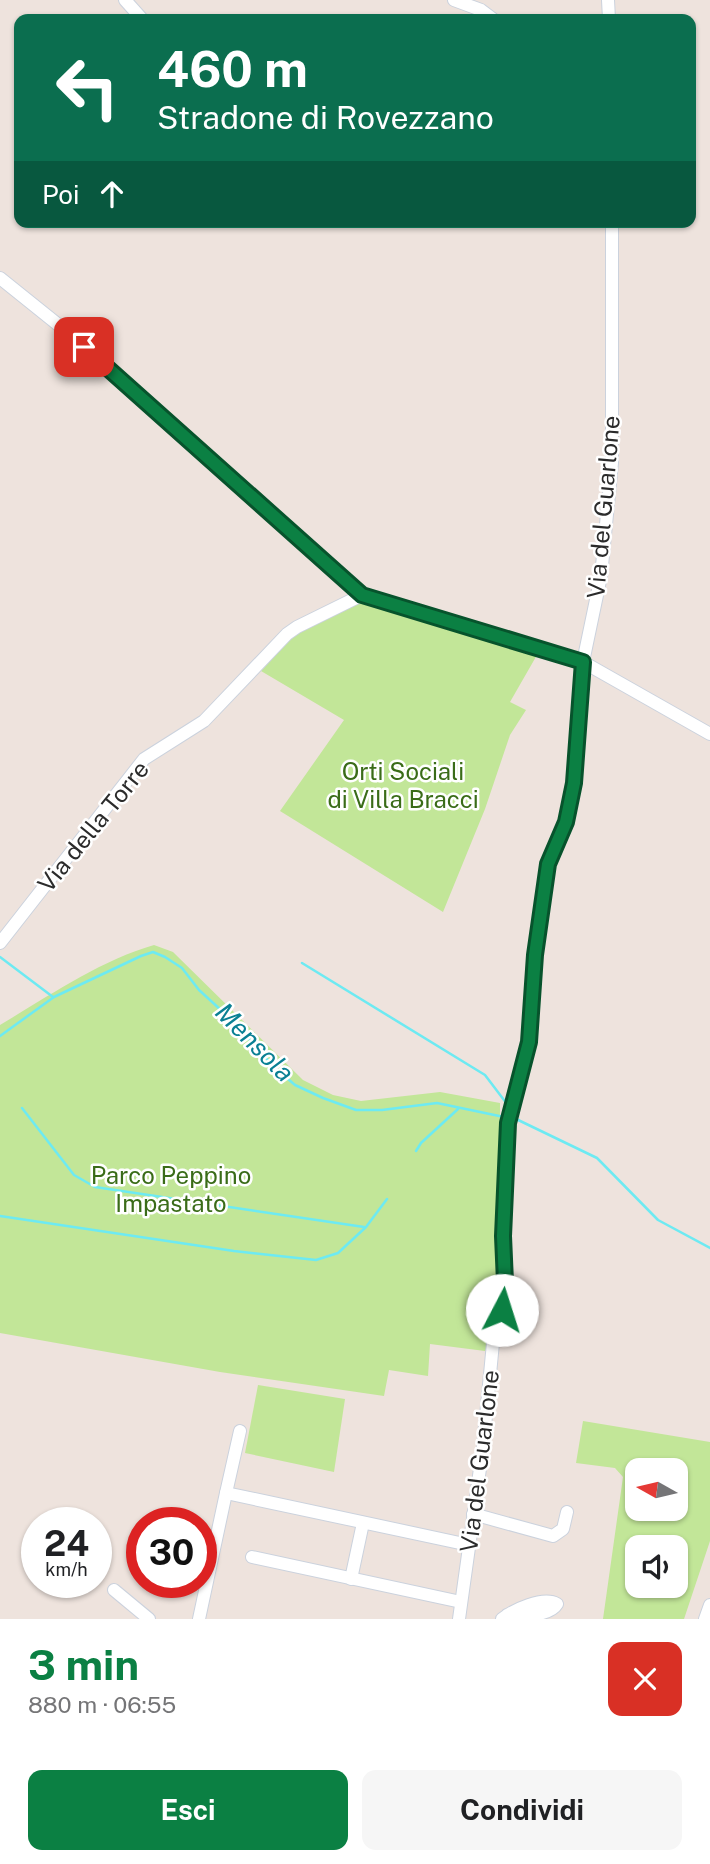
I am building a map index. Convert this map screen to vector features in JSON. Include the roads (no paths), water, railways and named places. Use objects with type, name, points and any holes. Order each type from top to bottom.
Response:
[{"type":"street","points":[[125,0],[138,14]]},
{"type":"street","points":[[454,0],[486,14]]},
{"type":"street","name":"Via del Guarlone","points":[[459,1619],[483,1447],[494,1343],[505,1282],[503,1236],[509,1116],[529,1042],[535,955],[548,864],[566,822],[572,791],[583,662],[601,576],[612,463],[612,228]]},
{"type":"street","points":[[0,278],[66,331],[362,595],[583,662],[710,734]]},
{"type":"street","name":"Via della Torre","points":[[0,943],[144,759],[204,721],[287,634],[362,595]]},
{"type":"street","points":[[199,1619],[240,1431]]},
{"type":"street","points":[[226,1493],[469,1545]]},
{"type":"street","points":[[473,1514],[553,1536],[563,1529],[567,1512]]},
{"type":"street","points":[[351,1579],[363,1523]]},
{"type":"street","points":[[252,1557],[461,1602]]},
{"type":"street","points":[[114,1590],[149,1619]]},
{"type":"street","points":[[705,1619],[710,1605]]},
{"type":"waterway","name":"Mensola","points":[[0,1036],[54,997],[153,952],[182,968],[199,990],[295,1085],[356,1110],[382,1110],[437,1103],[504,1117]]},
{"type":"waterway","points":[[0,957],[53,997]]},
{"type":"waterway","points":[[302,963],[485,1075],[507,1104]]},
{"type":"waterway","points":[[22,1108],[74,1175],[95,1187],[364,1227]]},
{"type":"waterway","points":[[416,1151],[421,1143],[458,1109]]},
{"type":"waterway","name":"Mensola","points":[[514,1118],[597,1158],[658,1220],[710,1248]]},
{"type":"waterway","points":[[0,1216],[234,1251],[316,1260],[338,1253],[366,1227],[387,1199]]},
{"type":"park label","name":"Orti Sociali di Villa Bracci","points":[[403,785]]},
{"type":"park label","name":"Parco Peppino Impastato","points":[[171,1189]]}]
